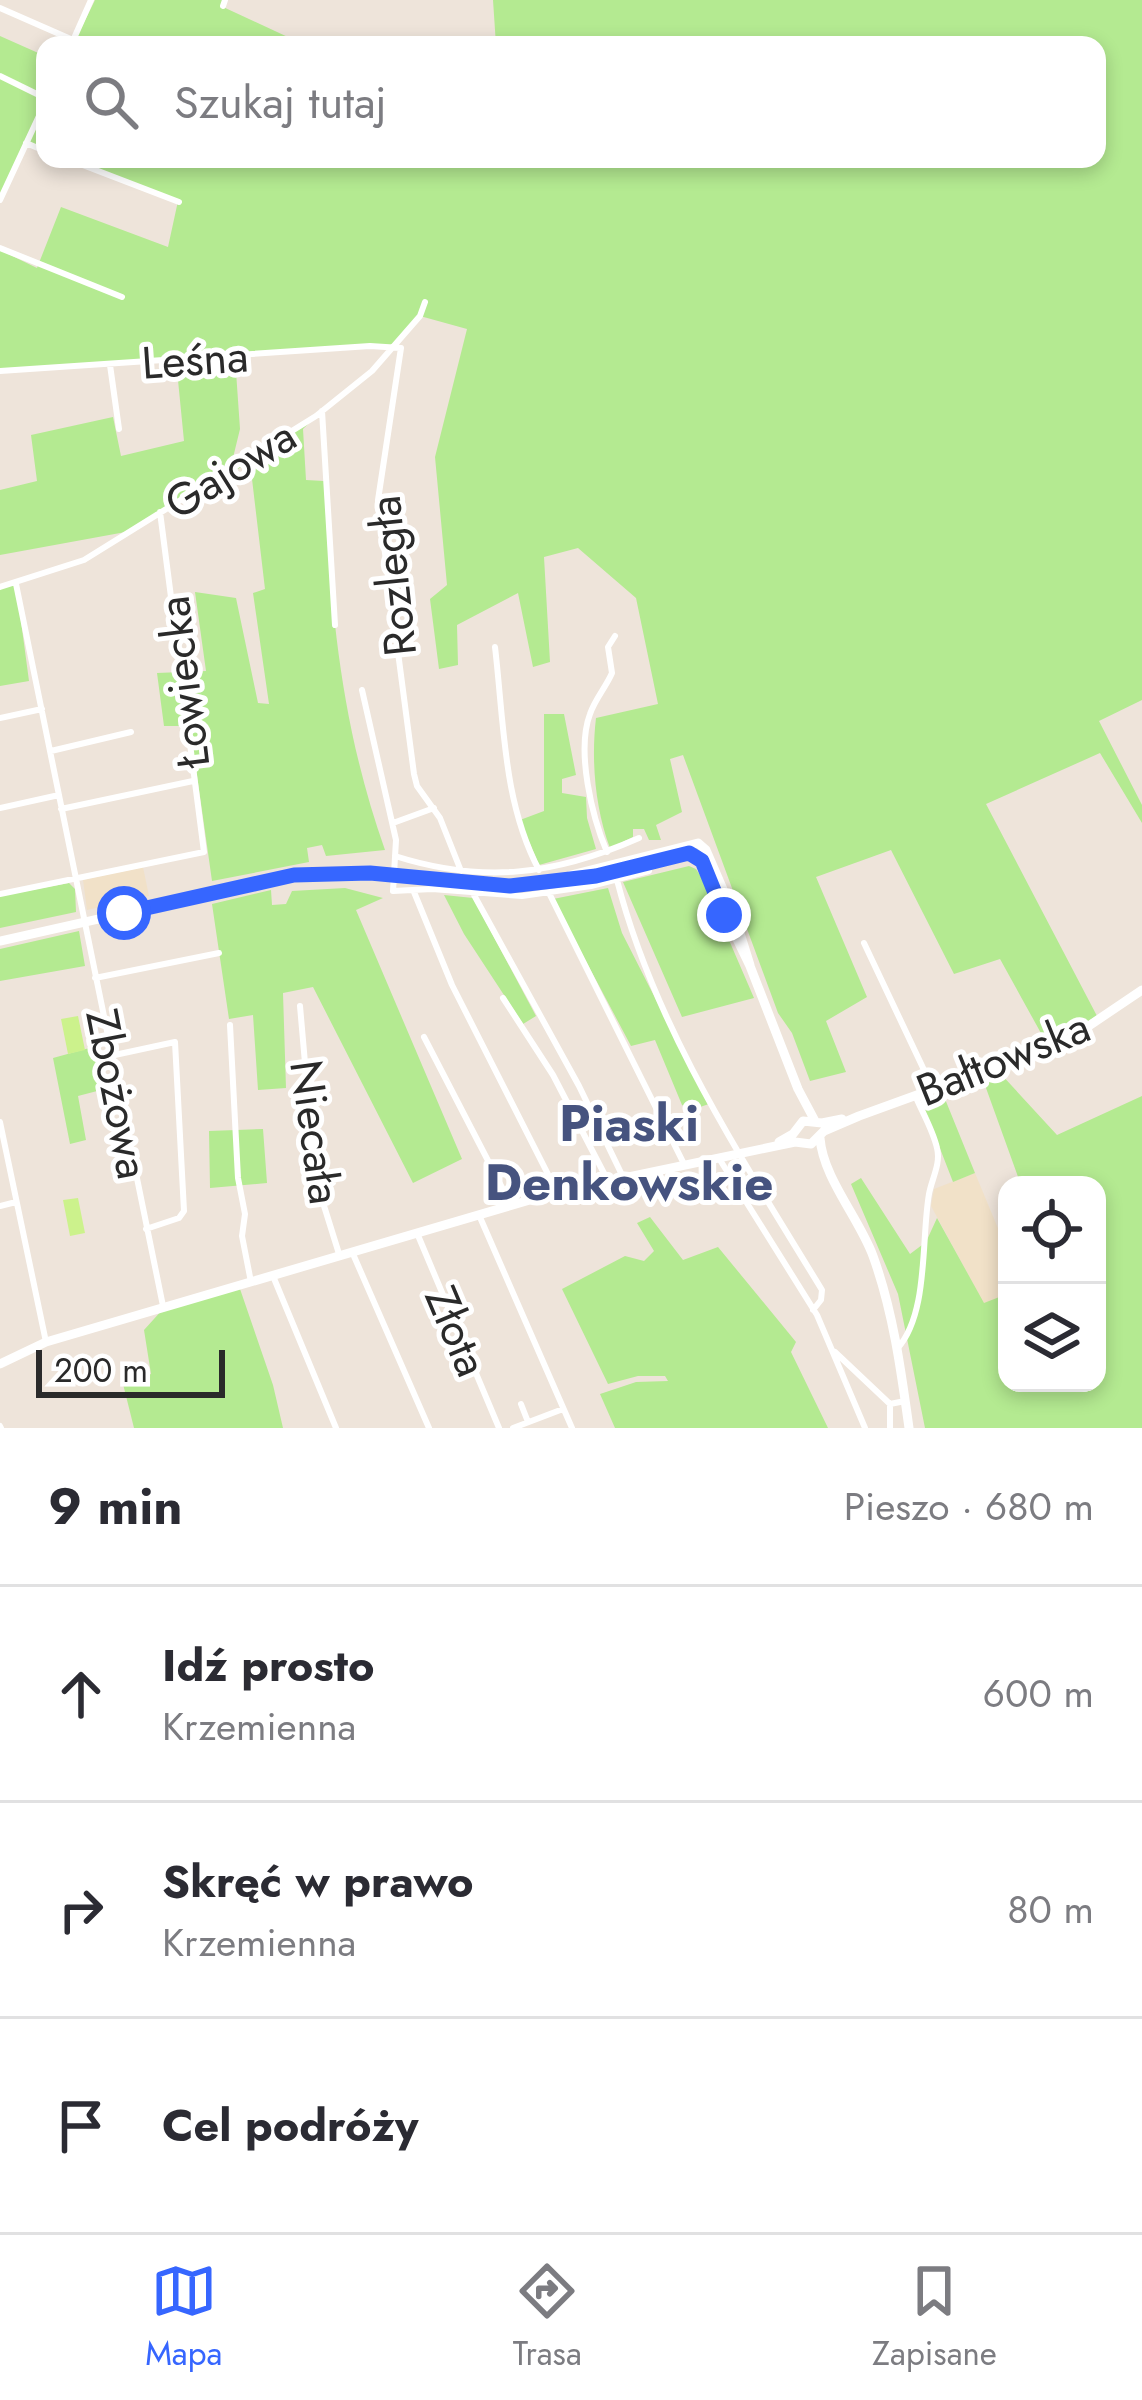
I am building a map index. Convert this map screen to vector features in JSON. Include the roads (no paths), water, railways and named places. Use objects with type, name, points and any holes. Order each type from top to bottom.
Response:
[{"type":"main road","points":[[0,941],[294,875],[393,874],[510,886],[555,881],[589,868],[698,843],[706,850],[735,917],[798,1089],[818,1129],[830,1172],[871,1251],[889,1302],[910,1428]]},
{"type":"main road","name":"Bałtowska","points":[[818,1129],[1068,1040],[1142,990]]},
{"type":"main road","points":[[798,1089],[798,1126],[805,1144],[830,1172]]},
{"type":"main road","points":[[765,1149],[798,1126],[818,1129]]},
{"type":"main road","points":[[0,1364],[46,1342],[511,1205],[623,1177],[805,1144],[818,1129]]},
{"type":"street","points":[[75,36],[91,0]]},
{"type":"street","points":[[0,8],[59,36]]},
{"type":"street","points":[[0,76],[36,95]]},
{"type":"street","points":[[0,200],[36,120]]},
{"type":"street","points":[[26,143],[36,147]]},
{"type":"street","points":[[90,168],[179,202]]},
{"type":"street","points":[[0,248],[122,297]]},
{"type":"street","name":"Gajowa","points":[[0,587],[73,566],[322,411],[371,370],[420,316],[425,302]]},
{"type":"street","name":"Leśna","points":[[0,371],[391,347]]},
{"type":"street","name":"Rozległa","points":[[391,347],[401,348],[378,500],[414,773],[461,871]]},
{"type":"street","points":[[110,365],[119,428]]},
{"type":"street","points":[[322,411],[335,625]]},
{"type":"street","name":"Łowiecka","points":[[76,879],[204,852],[160,512]]},
{"type":"street","name":"Zbożowa","points":[[16,584],[163,1309]]},
{"type":"street","points":[[608,852],[592,813],[586,730],[592,708],[611,676],[608,644],[615,636]]},
{"type":"street","points":[[495,647],[510,793],[520,834],[539,870]]},
{"type":"street","name":"Rozległa","points":[[362,689],[392,824],[393,874]]},
{"type":"street","points":[[0,718],[42,709]]},
{"type":"street","points":[[50,751],[131,732]]},
{"type":"street","points":[[62,809],[194,780]]},
{"type":"street","points":[[0,808],[59,795]]},
{"type":"street","points":[[392,824],[434,808]]},
{"type":"street","points":[[395,856],[417,865],[514,873],[608,852],[639,838]]},
{"type":"street","points":[[393,874],[393,891],[474,895],[549,893],[649,872]]},
{"type":"street","points":[[0,894],[76,879]]},
{"type":"street","points":[[617,880],[631,937],[693,1072],[822,1290],[813,1310]]},
{"type":"street","points":[[414,892],[452,985],[557,1192]]},
{"type":"street","points":[[549,893],[685,1165]]},
{"type":"street","points":[[474,895],[579,1086],[623,1177]]},
{"type":"street","points":[[864,944],[933,1089]]},
{"type":"street","points":[[95,977],[219,953]]},
{"type":"street","points":[[503,998],[553,1076],[608,1181]]},
{"type":"street","name":"Niecała","points":[[300,1006],[314,1178],[340,1257]]},
{"type":"street","points":[[230,1025],[242,1236],[251,1282]]},
{"type":"street","points":[[424,1037],[511,1205]]},
{"type":"street","points":[[110,1056],[175,1042],[184,1211],[179,1218],[146,1229]]},
{"type":"street","points":[[897,1348],[911,1330],[929,1194],[938,1166],[938,1150],[915,1095]]},
{"type":"street","points":[[0,1122],[46,1342]]},
{"type":"street","points":[[720,1160],[813,1310],[865,1428]]},
{"type":"street","points":[[0,1206],[16,1202]]},
{"type":"street","points":[[478,1215],[572,1428]]},
{"type":"street","name":"Złota","points":[[417,1233],[499,1428]]},
{"type":"street","points":[[353,1254],[429,1428]]},
{"type":"street","points":[[273,1276],[336,1428]]},
{"type":"street","points":[[830,1344],[890,1404],[890,1428]]},
{"type":"street","points":[[890,1404],[905,1401]]},
{"type":"street","points":[[521,1404],[528,1422]]},
{"type":"street","points":[[513,1428],[563,1409]]},
{"type":"district","name":"Piaski Denkowskie","points":[[629,1152]]}]
